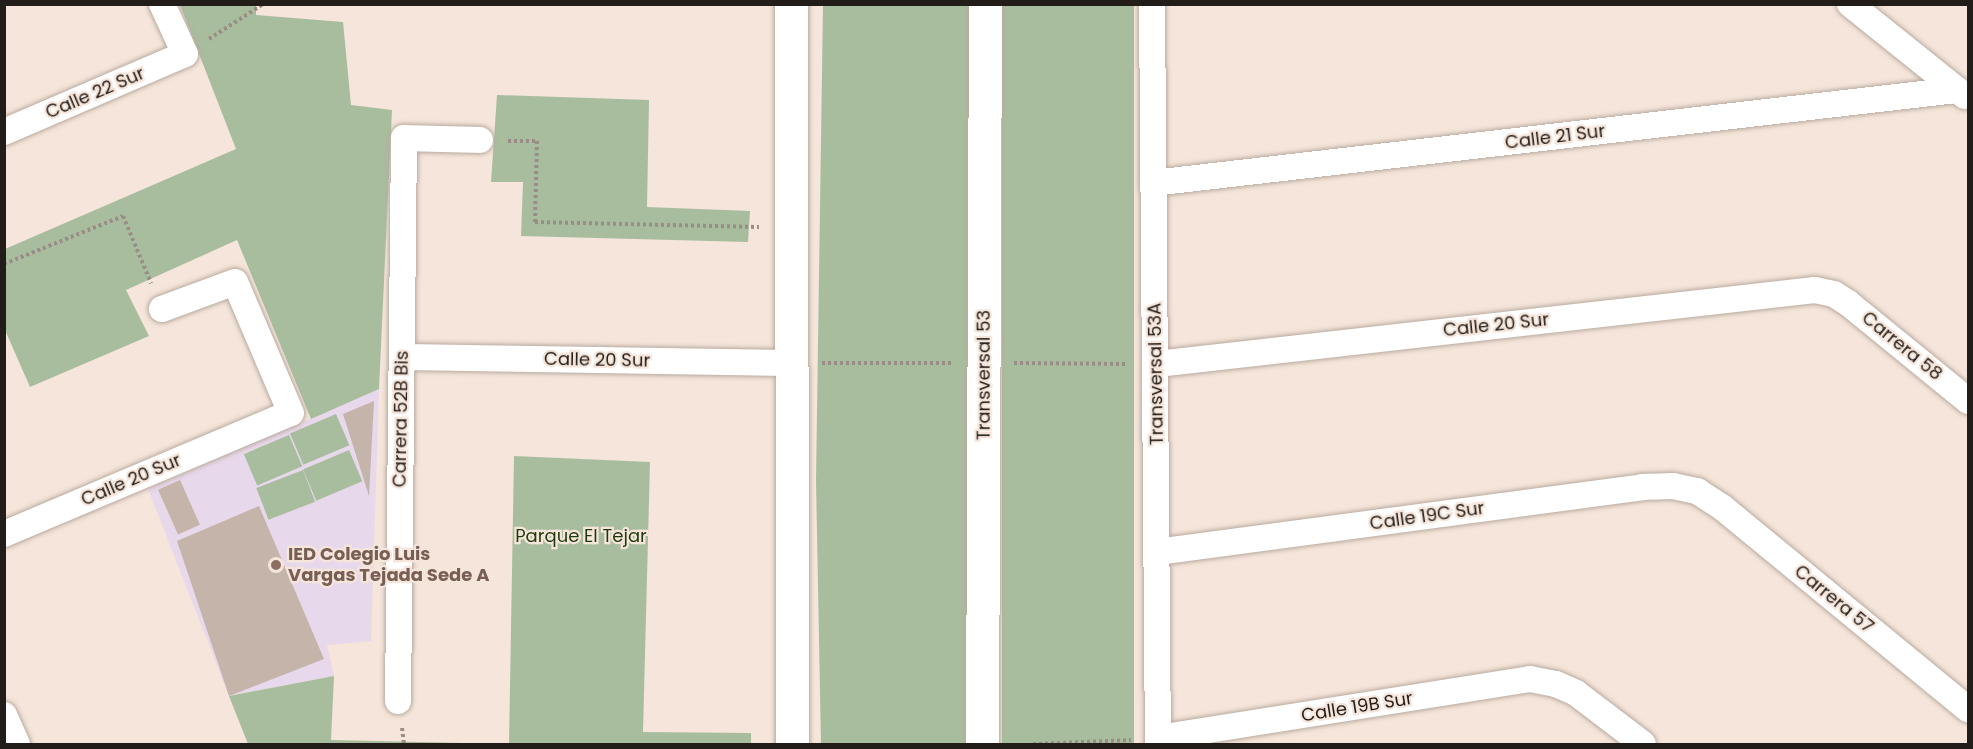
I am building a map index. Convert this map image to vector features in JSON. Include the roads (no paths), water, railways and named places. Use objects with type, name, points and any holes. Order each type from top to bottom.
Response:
[{"type":"street","name":"Calle 22 Sur","points":[[4,132],[185,54],[162,4]]},
{"type":"street","points":[[791,4],[792,744]]},
{"type":"street","name":"Transversal 53","points":[[982,744],[985,4]]},
{"type":"street","name":"Transversal 53A","points":[[1152,4],[1157,364],[1158,741]]},
{"type":"street","points":[[1850,4],[1963,94]]},
{"type":"street","name":"Calle 21 Sur","points":[[1153,183],[1963,94]]},
{"type":"street","name":"Carrera 52B Bis","points":[[398,701],[405,138],[480,140]]},
{"type":"street","name":"Calle 20 Sur","points":[[4,534],[291,412],[235,282],[162,309]]},
{"type":"street","name":"Calle 20 Sur","points":[[1157,364],[1792,291],[1815,290],[1834,294]]},
{"type":"street","name":"Carrera 58","points":[[1834,294],[1968,401]]},
{"type":"street","name":"Calle 20 Sur","points":[[402,357],[791,363]]},
{"type":"street","name":"Calle 19C Sur","points":[[1157,552],[1642,487],[1672,486],[1697,490]]},
{"type":"street","name":"Carrera 57","points":[[1697,490],[1732,515],[1968,709]]},
{"type":"street","name":"Calle 19B Sur","points":[[1158,741],[1530,679],[1556,684],[1576,693],[1643,744]]},
{"type":"street","points":[[4,715],[17,744]]},
{"type":"place","name":"IED Colegio Luis Vargas Tejada Sede A","points":[[276,565]]},
{"type":"park label","name":"Parque El Tejar","points":[[581,536]]}]
